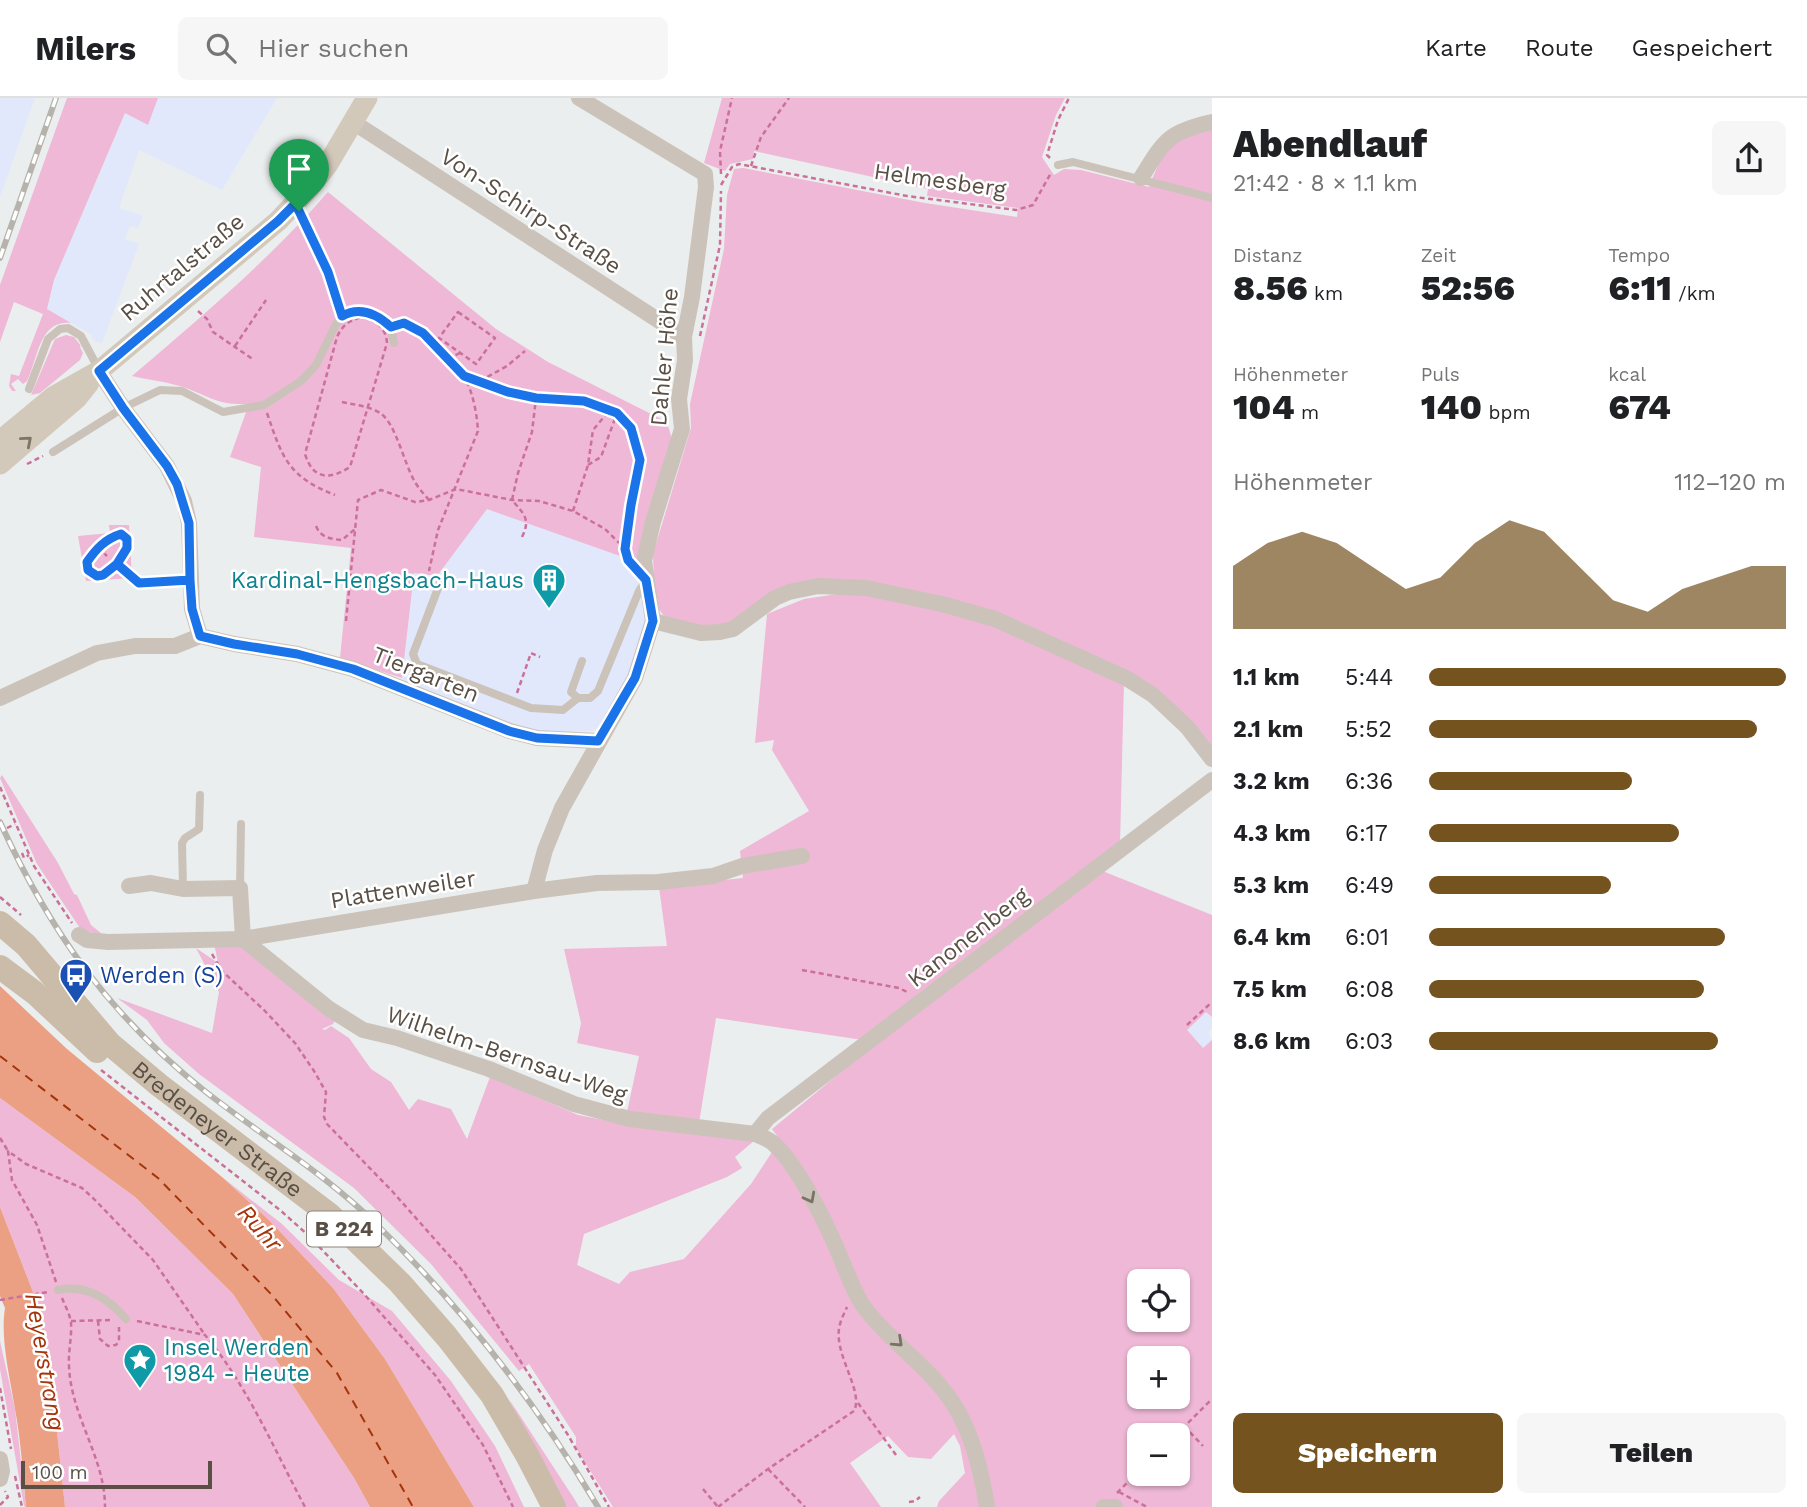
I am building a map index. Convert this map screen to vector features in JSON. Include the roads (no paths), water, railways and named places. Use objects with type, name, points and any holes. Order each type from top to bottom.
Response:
[{"type":"main road","name":"Ruhrtalstraße","points":[[0,441],[53,407],[77,398],[99,371],[278,221],[328,164],[367,98]]},
{"type":"main road","name":"Ruhrtalstraße","points":[[0,464],[53,407]]},
{"type":"main road","name":"Bredeneyer Straße","points":[[4,924],[110,1044],[159,1086],[330,1216],[400,1283],[492,1395],[554,1507]]},
{"type":"main road","name":"Bredeneyer Straße","points":[[0,967],[35,993],[147,1095],[319,1227],[389,1293],[436,1346],[479,1405],[515,1464],[537,1507]]},
{"type":"street","name":"Dahler Höhe","points":[[534,891],[545,850],[562,807],[635,678],[653,621],[644,561],[653,522],[682,429],[679,399],[684,337],[705,200],[705,174],[579,98]]},
{"type":"street","name":"Von-Schirp-Straße","points":[[353,122],[684,337]]},
{"type":"street","points":[[1141,178],[1163,144],[1185,128],[1212,122]]},
{"type":"street","points":[[0,698],[97,653],[135,646],[175,646],[200,636],[192,609],[189,523],[181,493],[167,466],[99,371]]},
{"type":"street","points":[[653,621],[701,633],[720,632],[733,629],[775,598],[818,586],[866,587],[942,604],[995,619],[1126,678],[1153,695],[1188,728],[1212,759]]},
{"type":"street","name":"Tiergarten","points":[[200,636],[297,654],[353,669],[509,731],[537,738],[598,741]]},
{"type":"street","name":"Kanonenberg","points":[[755,1134],[768,1118],[1212,780]]},
{"type":"street","name":"Plattenweiler","points":[[79,935],[87,940],[108,942],[243,939],[534,891],[597,883],[658,882],[713,876],[742,866],[802,856]]},
{"type":"street","points":[[129,886],[151,883],[183,889],[240,888],[243,939]]},
{"type":"street","name":"Wilhelm-Bernsau-Weg","points":[[243,939],[328,1008],[363,1030],[397,1038],[489,1069],[585,1107],[630,1119],[755,1134],[772,1142],[797,1173],[864,1307],[941,1387],[965,1425],[987,1507]]},
{"type":"street","points":[[5,1454],[2,1471],[6,1481]]},
{"type":"street","points":[[1104,1507],[1115,1507]]},
{"type":"lane","points":[[1058,165],[1073,162],[1212,198]]},
{"type":"lane","points":[[53,452],[123,408],[160,390],[182,391],[223,412],[264,405],[301,381],[316,365],[334,336],[342,316],[350,312],[363,311],[382,319],[391,327],[394,343]]},
{"type":"lane","points":[[391,327],[404,323]]},
{"type":"lane","points":[[29,389],[48,339],[60,329],[68,328],[81,336],[99,371]]},
{"type":"lane","points":[[582,661],[570,692],[578,698],[590,698],[598,691],[646,580]]},
{"type":"lane","points":[[440,583],[413,654],[417,664],[531,708],[563,710],[578,698]]},
{"type":"lane","points":[[183,889],[182,843],[184,838],[199,829],[200,795]]},
{"type":"lane","points":[[240,888],[241,824]]},
{"type":"lane","points":[[58,1290],[71,1287],[87,1290],[126,1319]]},
{"type":"water","name":"Ruhr","points":[[0,986],[67,1049],[222,1177],[270,1221],[333,1288],[385,1359],[474,1507],[370,1507],[354,1478],[233,1294],[135,1197],[0,1098]]},
{"type":"water","name":"Heyerstrang","points":[[0,1207],[42,1310],[65,1507],[26,1507],[19,1433],[5,1345],[5,1308],[0,1296]]},
{"type":"railway","points":[[0,258],[56,98]]},
{"type":"railway","points":[[0,822],[19,862],[62,936],[112,1002],[172,1063],[206,1092],[337,1189],[409,1257],[497,1358],[550,1431],[598,1507]]},
{"type":"place","name":"Kardinal-Hengsbach-Haus","points":[[549,610]]},
{"type":"place","name":"Werden (S)","points":[[76,1005]]},
{"type":"place","name":"Insel Werden 1984 - Heute","points":[[140,1390]]}]
